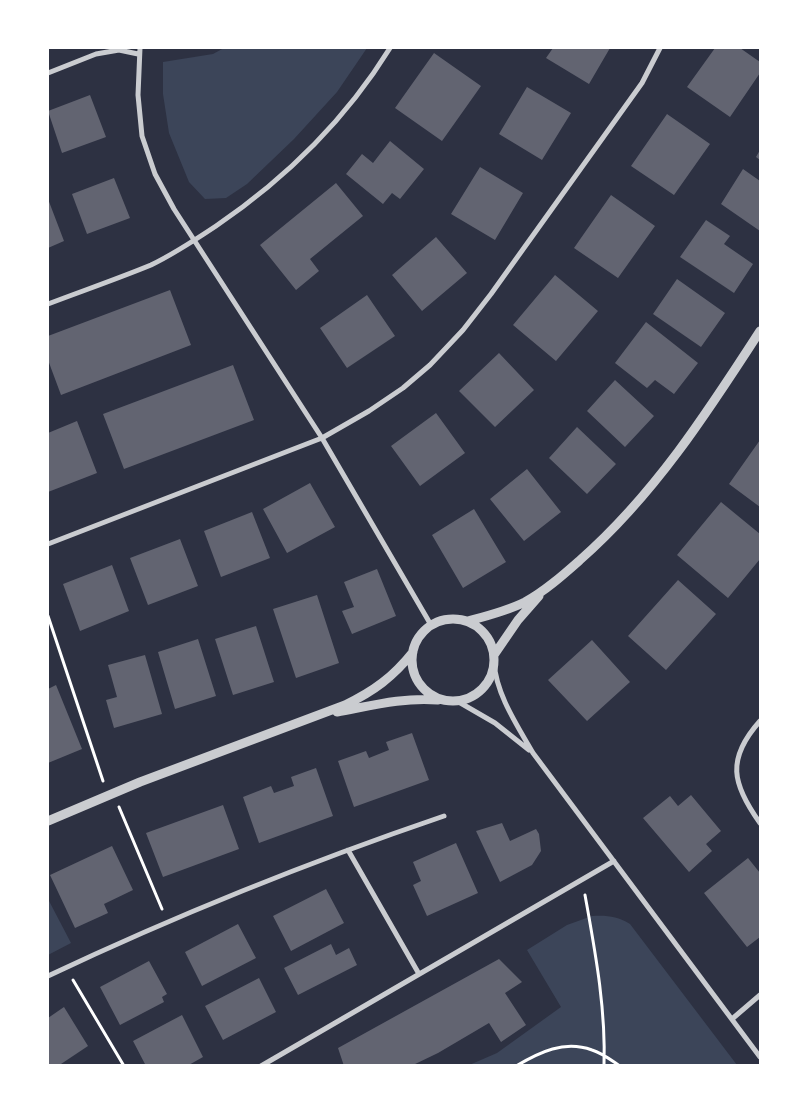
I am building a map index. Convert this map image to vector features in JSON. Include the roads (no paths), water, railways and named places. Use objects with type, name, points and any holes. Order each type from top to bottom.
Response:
[{"type":"street","points":[[48,304],[151,264],[194,241],[244,206],[300,159],[331,128],[355,98],[390,48]]},
{"type":"street","points":[[48,544],[322,438],[369,411],[403,388],[430,365],[463,330],[491,294],[642,82],[660,48]]},
{"type":"street","points":[[48,73],[96,54],[119,50],[139,51],[138,95],[142,136],[155,174],[194,241],[322,438],[431,625]]},
{"type":"street","points":[[320,716],[417,698],[457,701],[469,698],[480,690],[489,680],[494,659],[518,620],[548,587],[598,544],[631,511],[692,432],[760,330]]},
{"type":"street","points":[[445,700],[433,696],[418,682],[413,671],[413,652],[417,639],[431,625],[449,619],[468,621],[497,614],[525,602],[548,587]]},
{"type":"street","points":[[468,621],[484,632],[491,643],[495,677],[498,685],[533,753],[760,1057]]},
{"type":"street","points":[[48,821],[110,794],[320,716],[368,694],[400,668],[413,652]]},
{"type":"street","points":[[457,701],[495,723],[533,753]]},
{"type":"street","points":[[760,721],[740,748],[736,766],[743,795],[760,823]]},
{"type":"street","points":[[48,976],[168,921],[259,883],[444,816]]},
{"type":"street","points":[[348,850],[419,974]]},
{"type":"street","points":[[261,1066],[614,861]]},
{"type":"street","points":[[732,1019],[760,995]]}]
